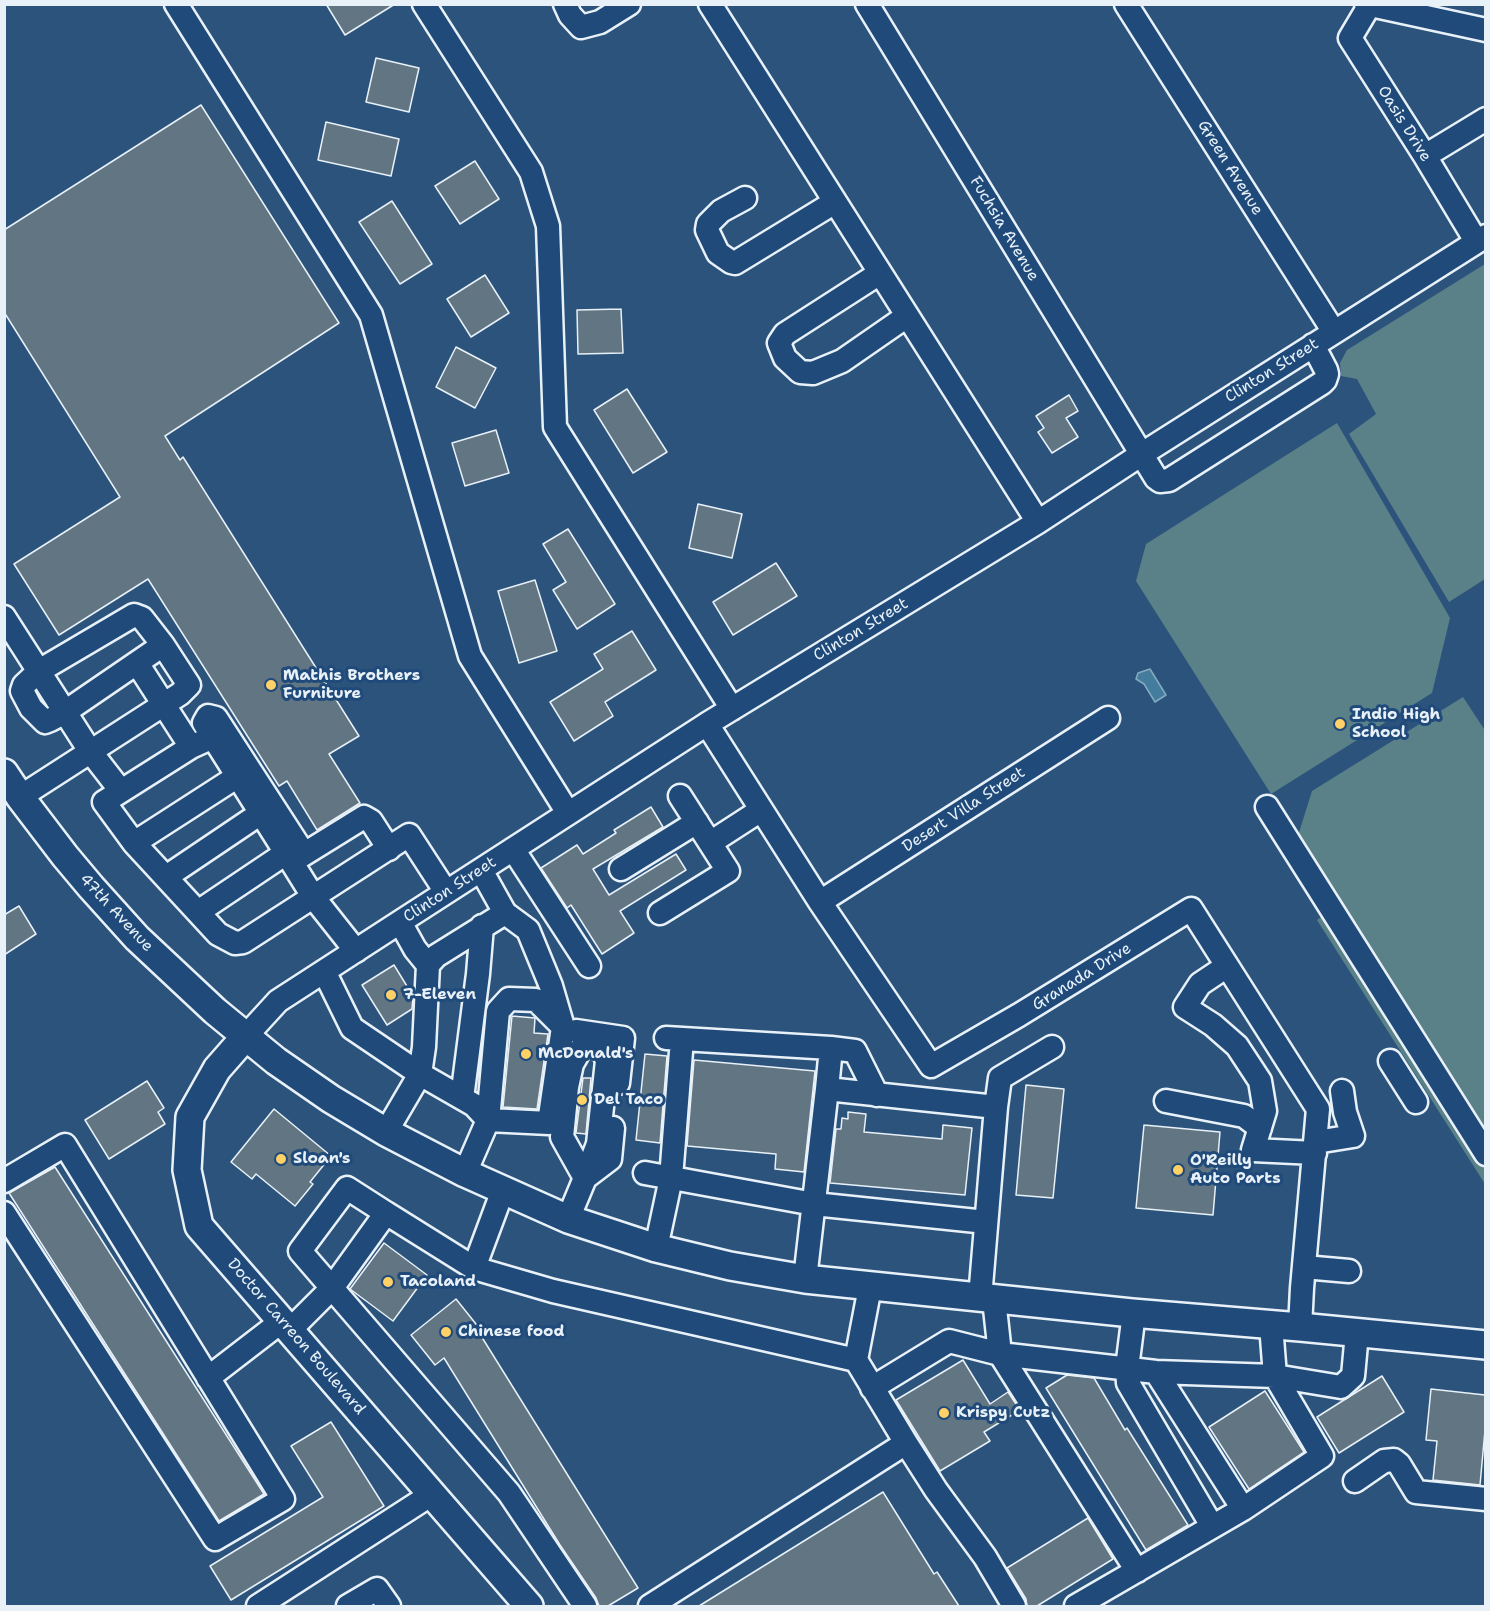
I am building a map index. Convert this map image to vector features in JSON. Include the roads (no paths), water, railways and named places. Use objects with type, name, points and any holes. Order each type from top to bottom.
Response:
[{"type":"main road","name":"47th Avenue","points":[[4,773],[71,864],[137,938],[185,984],[276,1061],[331,1099],[386,1132],[465,1173],[568,1219],[656,1248],[730,1266],[805,1279],[987,1299],[1485,1346]]},
{"type":"main road","name":"Doctor Carreon Boulevard","points":[[246,1036],[217,1069],[190,1117],[187,1170],[199,1226],[529,1606]]},
{"type":"street","points":[[176,4],[371,315],[470,656],[568,813]]},
{"type":"street","points":[[424,4],[531,172],[548,226],[555,427],[732,709]]},
{"type":"street","points":[[565,4],[570,15],[581,27],[600,22],[629,4]]},
{"type":"street","points":[[710,4],[1038,522]]},
{"type":"street","name":"Fuchsia Avenue","points":[[867,4],[1156,478],[1160,481],[1169,480],[1325,380],[1326,370],[1313,345]]},
{"type":"street","name":"Green Avenue","points":[[1126,4],[1334,332]]},
{"type":"street","points":[[1368,5],[1485,30]]},
{"type":"street","name":"Oasis Drive","points":[[1368,5],[1350,38],[1425,156],[1481,238]]},
{"type":"street","points":[[1425,156],[1485,119]]},
{"type":"street","points":[[745,198],[721,211],[708,224],[706,230],[718,253],[735,263],[835,202]]},
{"type":"street","name":"Clinton Street","points":[[246,1036],[278,1001],[568,813],[707,724],[1038,522],[1481,238]]},
{"type":"street","points":[[880,273],[785,334],[779,343],[785,358],[800,372],[813,374],[842,361],[908,316]]},
{"type":"street","points":[[39,671],[134,615],[142,618],[189,685],[238,777],[261,813],[294,856]]},
{"type":"street","points":[[4,617],[90,751],[134,843],[218,933],[235,943],[243,942],[409,835],[446,892]]},
{"type":"street","points":[[65,712],[163,645]]},
{"type":"street","points":[[137,663],[190,747]]},
{"type":"street","points":[[21,797],[180,694],[189,685]]},
{"type":"street","points":[[112,797],[190,747],[216,718],[294,856],[314,898],[356,951]]},
{"type":"street","name":"Desert Villa Street","points":[[820,902],[1108,718]]},
{"type":"street","name":"Granada Drive","points":[[707,724],[820,902],[931,1066],[1019,1015],[1191,909],[1318,1109],[1300,1327]]},
{"type":"street","points":[[134,843],[238,777]]},
{"type":"street","points":[[660,913],[728,871],[680,796]]},
{"type":"street","points":[[1267,807],[1485,1154]]},
{"type":"street","points":[[710,843],[761,810]]},
{"type":"street","points":[[166,877],[261,813]]},
{"type":"street","points":[[198,912],[364,817],[371,821],[389,849]]},
{"type":"street","points":[[621,869],[697,822]]},
{"type":"street","points":[[513,849],[589,966]]},
{"type":"street","points":[[324,971],[352,1028],[420,1074],[474,1105],[488,1120],[549,1123],[570,1029],[528,930],[505,912],[481,870]]},
{"type":"street","points":[[386,1132],[420,1074],[424,1047],[428,965],[436,956],[505,912]]},
{"type":"street","points":[[400,922],[415,949],[428,965]]},
{"type":"street","points":[[462,1098],[482,926]]},
{"type":"street","points":[[1227,966],[1200,984],[1185,1006],[1213,1025],[1237,1046],[1260,1081],[1265,1111],[1253,1150],[1315,1148],[1353,1136],[1345,1112],[1342,1091]]},
{"type":"street","points":[[465,1173],[488,1120],[498,1011],[509,999],[536,1000],[570,1029],[623,1038],[610,1159],[585,1178]]},
{"type":"street","points":[[656,1248],[671,1178],[674,1039],[855,1051],[877,1095]]},
{"type":"street","points":[[568,1219],[585,1178],[598,1144],[607,1061],[603,1052],[589,1044],[580,1050],[572,1064],[561,1137],[585,1178]]},
{"type":"street","points":[[1052,1047],[1000,1078],[986,1222],[987,1299],[1000,1354],[1137,1570]]},
{"type":"street","points":[[805,1279],[831,1048]]},
{"type":"street","points":[[1390,1061],[1416,1102]]},
{"type":"street","points":[[827,1089],[996,1107]]},
{"type":"street","points":[[1166,1101],[1244,1116],[1260,1128]]},
{"type":"street","points":[[4,1181],[65,1144],[283,1499],[215,1539],[4,1213]]},
{"type":"street","points":[[645,1173],[814,1204],[986,1222]]},
{"type":"street","points":[[585,1606],[509,1493],[300,1251],[347,1188],[474,1268],[553,1291],[856,1360]]},
{"type":"street","points":[[474,1268],[503,1190]]},
{"type":"street","points":[[208,1378],[286,1326],[332,1288],[386,1213]]},
{"type":"street","points":[[1304,1267],[1349,1271]]},
{"type":"street","points":[[870,1287],[856,1360],[936,1490],[985,1557],[1014,1606]]},
{"type":"street","points":[[1134,1313],[1127,1368],[1128,1383],[1212,1526]]},
{"type":"street","points":[[1076,1606],[1243,1509],[1322,1456],[1275,1376],[1271,1325]]},
{"type":"street","points":[[872,1388],[949,1341],[1000,1354],[1156,1372],[1275,1376],[1341,1388],[1353,1376],[1357,1333]]},
{"type":"street","points":[[1156,1372],[1243,1509]]},
{"type":"street","points":[[650,1606],[906,1443]]},
{"type":"street","points":[[1355,1481],[1384,1461],[1395,1460],[1416,1492],[1485,1499]]},
{"type":"street","points":[[258,1606],[432,1494]]},
{"type":"street","points":[[348,1606],[383,1598]]},
{"type":"water","points":[[1150,669],[1166,695],[1155,702],[1144,684],[1136,679],[1138,673]]},
{"type":"place","name":"Mathis Brothers Furniture","points":[[271,685]]},
{"type":"place","name":"Indio High School","points":[[1340,724]]},
{"type":"place","name":"7-Eleven","points":[[391,995]]},
{"type":"place","name":"McDonald's","points":[[526,1054]]},
{"type":"place","name":"Del Taco","points":[[582,1100]]},
{"type":"place","name":"Sloan's","points":[[281,1159]]},
{"type":"place","name":"O'Reilly Auto Parts","points":[[1178,1170]]},
{"type":"place","name":"Tacoland","points":[[388,1282]]},
{"type":"place","name":"Chinese food","points":[[446,1332]]},
{"type":"place","name":"Krispy Cutz","points":[[944,1413]]}]
